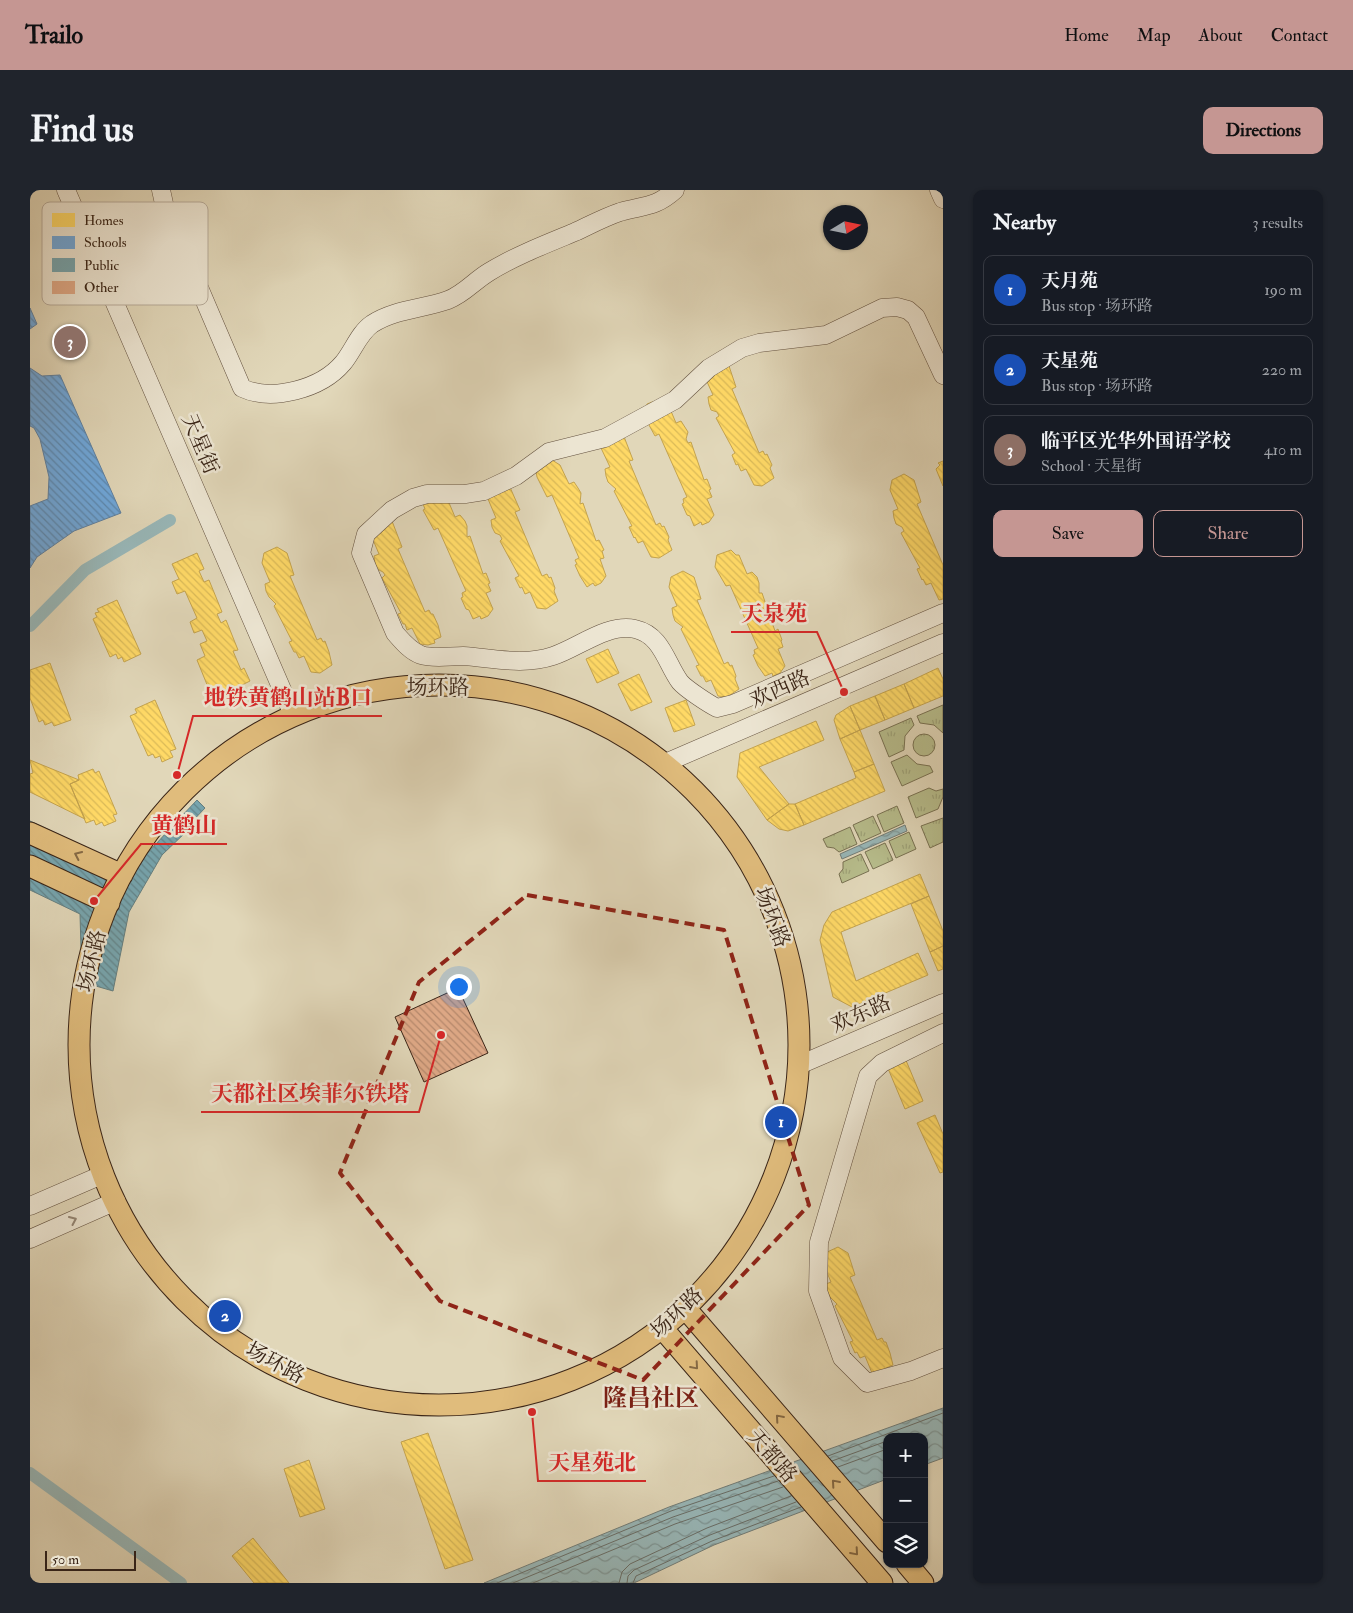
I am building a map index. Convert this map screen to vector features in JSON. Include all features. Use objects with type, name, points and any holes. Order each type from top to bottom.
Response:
[{"type":"main road","name":"场环路","points":[[459,684],[501,689],[547,701],[582,714],[621,734],[663,764],[686,782],[715,814],[737,844],[769,903],[792,975],[796,1011],[797,1066],[796,1092],[787,1138],[764,1201],[746,1234],[727,1262],[686,1309],[647,1342],[597,1370],[566,1383],[524,1396],[478,1404],[410,1405],[365,1398],[311,1382],[277,1367],[245,1349],[216,1328],[191,1306],[164,1277],[146,1254],[116,1202],[95,1148],[85,1105],[80,1067],[80,1029],[90,960],[109,903],[122,875],[132,856],[160,817],[190,785],[219,759],[251,737],[293,715],[320,704],[360,692],[409,685],[459,684]]},
{"type":"main road","points":[[30,833],[122,875]]},
{"type":"main road","points":[[30,866],[109,903]]},
{"type":"main road","name":"天都路","points":[[686,1309],[883,1537]]},
{"type":"main road","name":"天都路","points":[[663,1329],[882,1583]]},
{"type":"main road","points":[[910,1568],[923,1583]]},
{"type":"street","name":"天星街","points":[[66,190],[71,202]]},
{"type":"street","points":[[206,305],[242,388],[255,394],[280,394],[312,386],[342,365],[371,325],[397,312],[449,299],[464,291],[488,272],[620,212],[662,202],[675,190]]},
{"type":"street","points":[[939,190],[943,198]]},
{"type":"street","name":"天星街","points":[[116,305],[293,715]]},
{"type":"street","points":[[942,368],[916,317],[908,310],[897,307],[882,308],[826,335],[759,343],[726,356],[675,400],[605,438],[549,452],[516,476],[484,490],[465,494],[427,494],[413,498],[392,510],[376,523],[362,542],[361,553],[366,569],[395,633],[404,644],[422,655],[486,658],[514,662],[540,660],[567,651],[610,630],[633,628],[644,632],[662,648],[680,682],[688,690],[717,708],[726,707],[943,613]]},
{"type":"street","name":"欢西路","points":[[663,764],[943,643]]},
{"type":"street","points":[[863,648],[875,672]]},
{"type":"street","name":"欢东路","points":[[797,1066],[943,1003]]},
{"type":"street","points":[[915,1015],[926,1041]]},
{"type":"street","points":[[943,1033],[882,1063],[868,1076],[820,1242],[818,1291],[842,1358],[867,1383],[911,1371],[943,1358]]},
{"type":"street","points":[[30,1206],[104,1174]]},
{"type":"street","points":[[30,1239],[116,1202]]},
{"type":"highlighted area","points":[[527,895],[724,930],[809,1205],[643,1380],[440,1301],[340,1173],[419,982]]},
{"type":"green space","points":[[943,705],[943,733],[934,725],[920,723],[917,716]]},
{"type":"green space","points":[[911,718],[914,725],[905,736],[904,750],[889,757],[879,732]]},
{"type":"green space","points":[[924,734],[932,737],[935,745],[932,753],[924,756],[916,753],[913,745],[916,737]]},
{"type":"green space","points":[[907,755],[917,764],[930,766],[933,772],[902,786],[891,762]]},
{"type":"green space","points":[[929,788],[936,791],[943,789],[943,797],[938,809],[916,818],[908,797]]},
{"type":"green space","points":[[897,806],[904,823],[884,832],[877,815]]},
{"type":"green space","points":[[873,816],[881,833],[861,842],[853,825]]},
{"type":"green space","points":[[943,818],[943,842],[930,848],[921,826]]},
{"type":"green space","points":[[850,827],[857,844],[839,852],[834,848],[827,847],[823,839]]},
{"type":"green space","points":[[909,832],[916,849],[896,858],[889,841]]},
{"type":"green space","points":[[885,843],[893,860],[873,869],[865,852]]},
{"type":"green space","points":[[861,854],[869,871],[842,883],[839,874],[843,869],[843,862]]},
{"type":"water","points":[[905,825],[907,831],[842,859],[840,854]]},
{"type":"water","points":[[943,1408],[943,1458],[928,1464],[928,1433],[883,1433],[883,1481],[714,1545],[634,1583],[484,1583],[669,1507]]},
{"type":"building: Homes","points":[[729,366],[736,387],[732,389],[759,453],[763,451],[765,455],[767,454],[772,465],[770,468],[774,478],[762,486],[754,485],[746,469],[741,471],[738,464],[736,465],[732,455],[735,453],[716,418],[719,416],[717,412],[711,410],[709,404],[708,397],[713,395],[704,375]]},
{"type":"building: Homes","points":[[652,402],[668,404],[676,423],[681,421],[688,432],[686,439],[688,443],[691,442],[704,480],[707,479],[711,489],[709,490],[712,497],[707,499],[714,515],[709,522],[702,525],[701,522],[694,526],[690,516],[687,515],[682,504],[684,503],[683,499],[687,497],[659,434],[655,436],[644,416],[647,404]]},
{"type":"building: Homes","points":[[623,434],[633,460],[629,461],[656,525],[660,523],[662,527],[664,526],[669,537],[668,540],[672,550],[659,558],[651,557],[643,541],[638,543],[634,538],[629,527],[632,526],[614,491],[616,489],[608,482],[606,476],[605,469],[610,467],[601,448]]},
{"type":"building: Homes","points":[[552,460],[560,465],[569,484],[574,482],[581,493],[580,504],[583,503],[596,541],[599,540],[604,550],[602,551],[604,558],[600,559],[606,576],[601,583],[595,586],[593,583],[587,587],[580,576],[575,565],[577,564],[575,560],[579,558],[552,495],[547,497],[537,477],[536,471]]},
{"type":"building: Homes","points":[[943,461],[943,486],[936,469],[940,465],[938,463]]},
{"type":"building: Homes","points":[[904,474],[914,480],[921,502],[917,504],[943,565],[943,599],[939,600],[931,583],[926,585],[922,580],[917,569],[920,568],[901,533],[904,531],[902,527],[896,524],[894,518],[893,511],[898,509],[890,490],[892,480]]},
{"type":"building: Homes","points":[[509,485],[520,510],[515,512],[542,576],[547,574],[549,578],[551,577],[555,588],[554,591],[558,601],[546,609],[537,608],[530,592],[525,594],[522,587],[520,588],[515,578],[519,576],[500,541],[502,539],[500,535],[495,533],[492,527],[491,520],[496,518],[488,499]]},
{"type":"building: Homes","points":[[447,498],[455,517],[460,515],[465,521],[467,537],[470,536],[483,574],[486,573],[490,583],[488,584],[491,591],[486,593],[493,609],[488,616],[481,619],[480,616],[473,619],[469,610],[466,609],[461,598],[463,597],[462,593],[466,591],[438,528],[434,530],[423,510],[425,509],[423,504]]},
{"type":"building: Homes","points":[[392,521],[402,547],[398,549],[425,612],[429,610],[433,614],[438,625],[441,637],[434,640],[435,643],[428,645],[420,644],[412,628],[407,630],[398,614],[401,613],[382,578],[385,575],[377,569],[374,556],[379,554],[371,535]]},
{"type":"building: Homes","points":[[277,547],[287,553],[294,575],[290,576],[317,640],[321,638],[323,642],[325,641],[329,652],[332,665],[320,673],[311,672],[304,656],[299,658],[296,652],[294,652],[289,642],[292,641],[274,606],[276,604],[266,591],[265,584],[270,582],[262,563],[264,553]]},
{"type":"building: Homes","points":[[731,550],[736,555],[739,555],[747,574],[752,572],[757,577],[759,593],[762,593],[775,631],[778,629],[782,640],[783,647],[778,649],[785,666],[780,673],[773,676],[772,673],[765,676],[758,666],[753,655],[755,654],[754,650],[758,648],[730,585],[726,586],[715,567],[717,555]]},
{"type":"building: Homes","points":[[197,553],[204,569],[199,571],[204,582],[209,580],[222,612],[217,614],[221,623],[226,620],[238,650],[233,651],[241,670],[244,668],[250,681],[242,685],[244,689],[221,699],[217,689],[210,692],[197,660],[205,656],[200,644],[207,641],[202,630],[194,633],[190,622],[197,618],[185,591],[177,594],[172,582],[179,579],[172,564]]},
{"type":"building: Homes","points":[[683,571],[694,577],[701,599],[697,600],[724,664],[728,662],[730,666],[732,665],[736,676],[735,679],[739,689],[727,697],[718,696],[711,680],[706,682],[703,676],[701,676],[696,666],[699,665],[681,629],[683,627],[675,621],[672,608],[677,606],[669,587],[671,577]]},
{"type":"building: Homes","points":[[117,600],[141,654],[124,662],[122,657],[118,659],[116,654],[110,657],[93,619],[97,617],[95,613],[99,612],[97,609]]},
{"type":"building: Homes","points":[[608,649],[619,673],[597,683],[586,659]]},
{"type":"building: Homes","points":[[50,663],[71,720],[54,726],[52,722],[45,725],[43,720],[39,722],[30,698],[30,670]]},
{"type":"building: Homes","points":[[938,668],[943,679],[943,696],[914,708],[904,684]]},
{"type":"building: Homes","points":[[639,674],[652,702],[631,711],[618,684]]},
{"type":"building: Homes","points":[[904,684],[914,708],[885,720],[875,696]]},
{"type":"building: Homes","points":[[875,696],[885,720],[860,730],[850,706]]},
{"type":"building: Homes","points":[[155,700],[176,749],[170,751],[173,757],[162,762],[160,756],[155,758],[153,754],[148,756],[130,716],[137,713],[135,709]]},
{"type":"building: Homes","points":[[686,700],[695,725],[674,732],[665,708]]},
{"type":"building: Homes","points":[[850,706],[860,730],[840,739],[834,720],[836,715]]},
{"type":"building: Homes","points":[[816,721],[824,740],[759,767],[789,804],[767,820],[737,777],[740,753]]},
{"type":"building: Homes","points":[[860,730],[874,764],[854,772],[840,739]]},
{"type":"building: Homes","points":[[30,760],[79,780],[70,784],[85,819],[30,792],[30,774],[33,773]]},
{"type":"building: Homes","points":[[874,764],[885,791],[804,825],[795,804],[856,778],[854,772]]},
{"type":"building: Homes","points":[[93,769],[95,773],[99,771],[117,814],[113,815],[116,821],[104,826],[102,822],[96,825],[94,820],[86,823],[70,784],[79,780],[78,775]]},
{"type":"building: Homes","points":[[789,804],[795,804],[804,825],[788,831],[779,829],[767,820]]},
{"type":"building: Homes","points":[[920,874],[929,896],[841,932],[856,981],[918,953],[928,975],[852,1007],[833,997],[820,940],[824,925],[832,912]]},
{"type":"building: Homes","points":[[929,896],[943,931],[943,946],[930,952],[911,904]]},
{"type":"building: Homes","points":[[943,946],[943,969],[938,971],[930,952]]},
{"type":"building: Homes","points":[[905,1058],[923,1101],[905,1109],[887,1066]]},
{"type":"building: Homes","points":[[935,1115],[943,1134],[943,1172],[940,1173],[917,1123]]},
{"type":"building: Homes","points":[[838,1247],[848,1253],[855,1275],[850,1277],[877,1340],[882,1338],[886,1342],[893,1365],[886,1368],[888,1371],[872,1373],[865,1356],[860,1358],[857,1352],[855,1353],[850,1342],[853,1341],[835,1306],[837,1304],[827,1291],[826,1284],[831,1282],[823,1263],[825,1253]]},
{"type":"building: Homes","points":[[428,1433],[473,1560],[445,1569],[401,1442]]},
{"type":"building: Homes","points":[[309,1460],[325,1509],[300,1517],[284,1469]]},
{"type":"building: Homes","points":[[253,1538],[289,1583],[254,1583],[232,1556]]},
{"type":"building: Schools","points":[[30,308],[37,324],[30,329]]},
{"type":"building: Schools","points":[[30,368],[42,376],[60,375],[121,513],[74,531],[37,557],[30,568],[30,506],[48,499],[49,477],[40,439],[34,428],[30,426]]},
{"type":"building: Public","points":[[197,800],[205,808],[186,828],[178,820]]},
{"type":"building: Public","points":[[178,820],[188,830],[162,855],[129,912],[113,991],[82,982],[80,914],[30,890],[30,821],[133,869]]},
{"type":"building: Other","points":[[458,988],[488,1053],[424,1082],[395,1017]]},
{"type":"waterway","points":[[30,626],[85,570],[170,520]]},
{"type":"waterway","points":[[30,1473],[181,1583]]},
{"type":"place","name":"临平区光华外国语学校","points":[[70,342]]},
{"type":"place","name":"天泉苑","points":[[844,692]]},
{"type":"place","name":"地铁黄鹤山站B口","points":[[177,775]]},
{"type":"place","name":"黄鹤山","points":[[94,901]]},
{"type":"place","name":"天都社区埃菲尔铁塔","points":[[441,1035]]},
{"type":"place","name":"天月苑","points":[[781,1122]]},
{"type":"place","name":"天星苑","points":[[225,1316]]},
{"type":"place","name":"天星苑北","points":[[532,1412]]},
{"type":"district","name":"隆昌社区","points":[[651,1398]]}]
